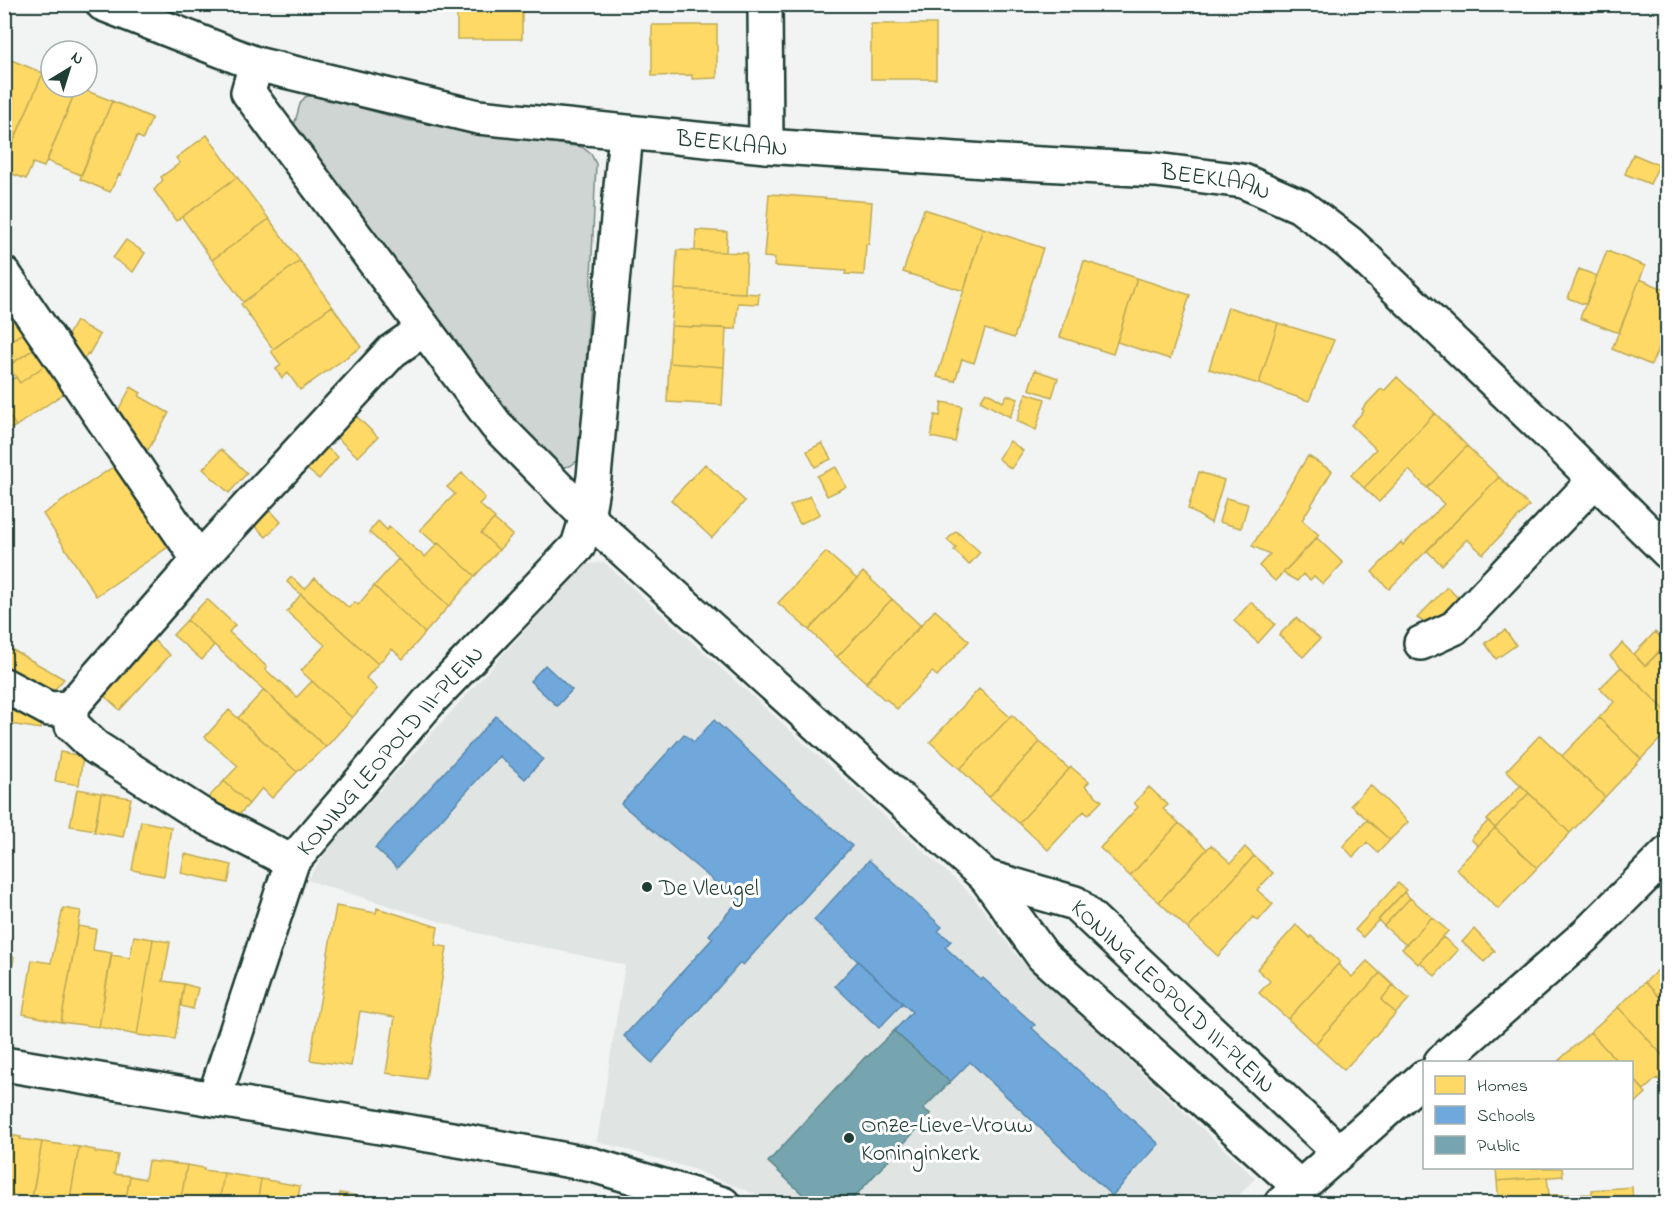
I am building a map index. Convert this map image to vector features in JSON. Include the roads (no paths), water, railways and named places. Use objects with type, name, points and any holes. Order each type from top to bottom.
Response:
[{"type":"street","name":"BEEKLAAN","points":[[103,4],[256,64],[478,117],[766,146],[1156,170],[1243,181],[1300,206],[1349,243],[1668,552]]},
{"type":"street","points":[[765,4],[766,146]]},
{"type":"street","points":[[256,64],[248,93],[496,425],[587,517]]},
{"type":"street","points":[[587,517],[594,477],[626,133]]},
{"type":"street","points":[[4,274],[200,560]]},
{"type":"street","points":[[4,686],[49,709],[70,708],[200,560],[392,351],[424,329]]},
{"type":"street","points":[[1421,643],[1454,628],[1595,480]]},
{"type":"street","name":"KONING LEOPOLD III-PLEIN","points":[[214,1099],[292,862],[432,698],[578,546],[587,517],[986,877],[1043,956],[1290,1195]]},
{"type":"street","points":[[70,708],[72,725],[95,747],[203,816],[292,862]]},
{"type":"street","points":[[1442,1061],[1587,934],[1668,853]]},
{"type":"street","name":"KONING LEOPOLD III-PLEIN","points":[[986,877],[1075,903],[1339,1152]]},
{"type":"street","points":[[4,1064],[464,1141],[593,1165],[723,1203]]},
{"type":"street","points":[[1290,1195],[1423,1079]]},
{"type":"place","name":"De Vleugel","points":[[647,887]]},
{"type":"place","name":"Onze-Lieve-Vrouw Koninginkerk","points":[[849,1138]]}]
